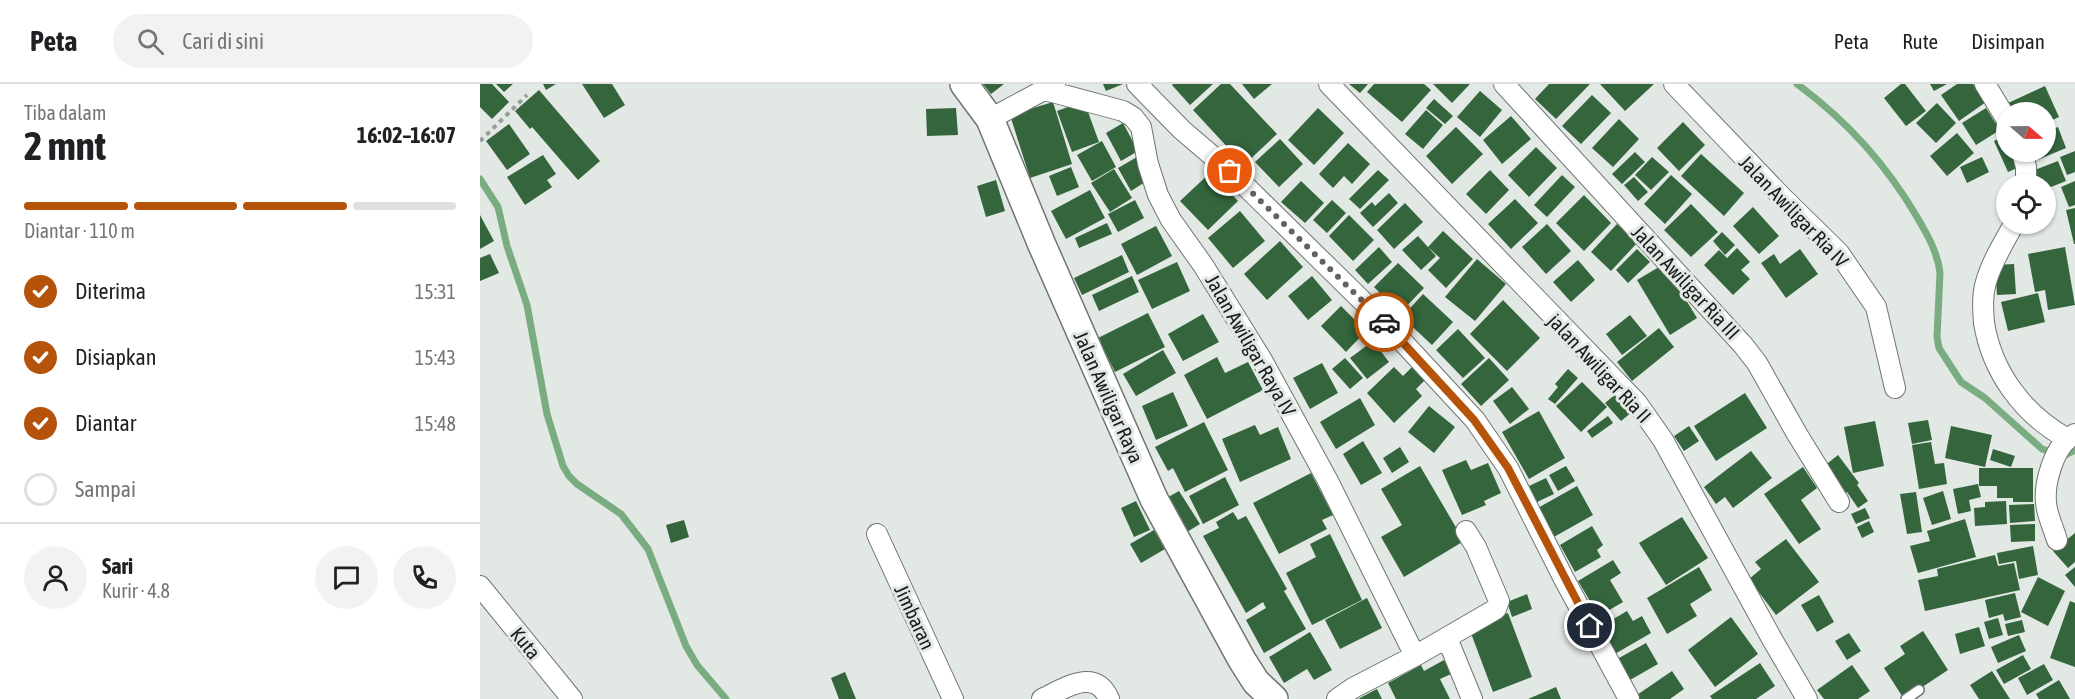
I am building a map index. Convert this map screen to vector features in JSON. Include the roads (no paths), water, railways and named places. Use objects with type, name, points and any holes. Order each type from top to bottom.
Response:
[{"type":"street","name":"Jalan Awiligar Raya","points":[[964,84],[990,119],[1154,499],[1242,660],[1256,682],[1274,699]]},
{"type":"street","points":[[1137,84],[1182,130],[1230,171],[1389,327],[1474,420],[1508,468],[1564,579],[1629,699]]},
{"type":"street","name":"jalan Awiligar Ria II","points":[[1329,84],[1637,403],[1663,440],[1807,699]]},
{"type":"street","name":"Jalan Awiligar Ria III","points":[[1504,84],[1743,345],[1757,363],[1839,502]]},
{"type":"street","name":"Jalan Awiligar Ria IV","points":[[1674,84],[1839,253],[1876,307],[1895,388]]},
{"type":"street","points":[[1985,84],[1996,102]]},
{"type":"street","points":[[990,119],[1050,87]]},
{"type":"street","name":"Jalan Awiligar Raya IV","points":[[1050,87],[1123,111],[1133,117],[1141,127],[1148,164],[1158,195],[1171,220],[1203,265],[1262,360],[1328,481],[1415,656]]},
{"type":"street","points":[[2009,234],[1986,282],[1983,300],[1986,333],[1996,366],[2016,396],[2040,421],[2071,436],[2057,452],[2049,476],[2046,507],[2057,540]]},
{"type":"street","points":[[1336,699],[1497,609],[1499,601],[1467,531]]},
{"type":"street","name":"Jimbaran","points":[[877,534],[953,699]]},
{"type":"street","name":"Kuta","points":[[480,586],[572,699]]},
{"type":"street","points":[[1447,638],[1472,699]]},
{"type":"street","points":[[1042,699],[1073,684],[1092,681],[1104,687],[1109,699]]},
{"type":"lane","points":[[1906,699],[1919,690]]},
{"type":"waterway","points":[[1797,84],[1864,144],[1892,179],[1925,230],[1940,273],[1937,337],[1939,348],[1961,382],[1985,398],[2042,449],[2063,456],[2075,450]]},
{"type":"waterway","points":[[480,179],[498,207],[507,246],[527,305],[547,414],[563,466],[577,484],[621,514],[648,549],[686,646],[697,665],[726,699]]}]
